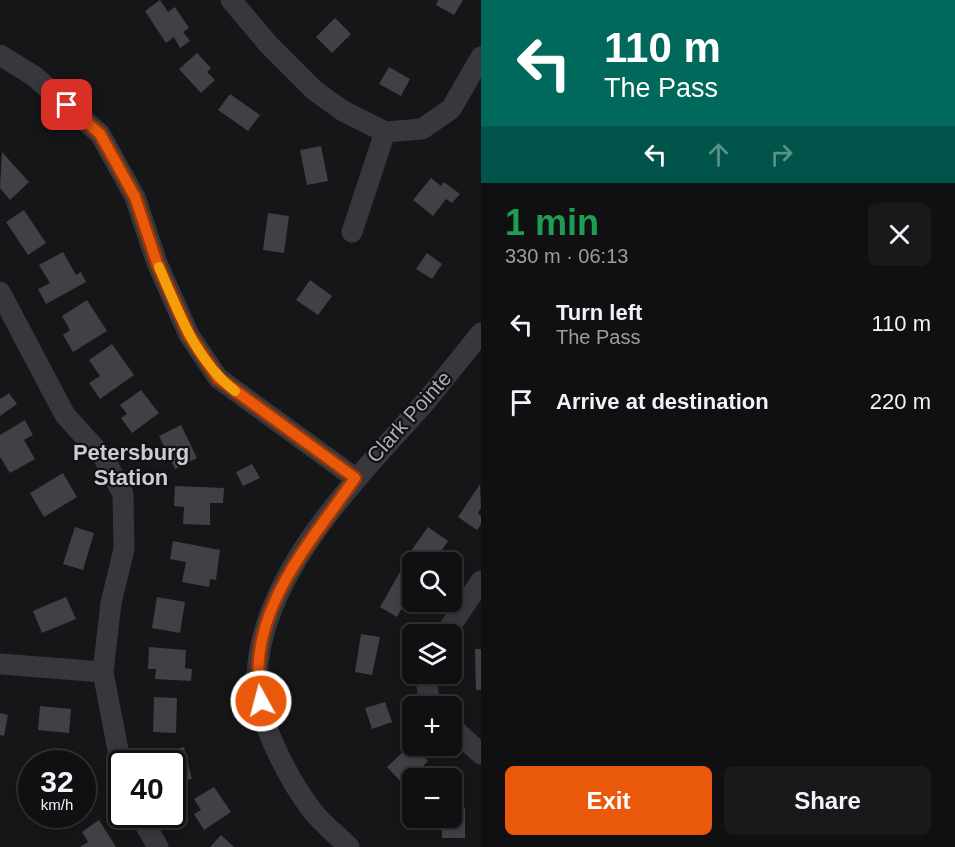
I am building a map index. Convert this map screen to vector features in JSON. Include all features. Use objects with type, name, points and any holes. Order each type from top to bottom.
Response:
[{"type":"street","points":[[231,0],[268,44],[314,90],[343,111],[385,132],[422,129],[451,109],[481,57]]},
{"type":"street","points":[[0,55],[34,76],[100,134],[135,197],[157,263],[189,335],[218,378],[355,478]]},
{"type":"street","points":[[352,232],[385,132]]},
{"type":"street","points":[[0,292],[65,415],[104,458],[123,494],[124,549],[111,603],[103,672],[118,750]]},
{"type":"street","name":"Clark Pointe","points":[[349,847],[311,810],[283,766],[266,724],[256,678],[264,624],[285,577],[355,478],[427,400],[481,333]]},
{"type":"street","points":[[452,624],[481,581]]},
{"type":"street","points":[[0,664],[103,672]]},
{"type":"street","points":[[462,737],[481,754]]},
{"type":"street","points":[[147,828],[158,847]]},
{"type":"building","points":[[160,0],[168,12],[175,7],[189,28],[183,32],[190,41],[180,48],[174,37],[166,43],[145,11]]},
{"type":"building","points":[[438,0],[463,0],[454,15],[436,5]]},
{"type":"building","points":[[335,18],[351,34],[332,53],[316,37]]},
{"type":"building","points":[[197,53],[211,68],[207,72],[215,80],[201,93],[179,69]]},
{"type":"building","points":[[389,67],[410,79],[401,96],[379,84]]},
{"type":"building","points":[[230,94],[260,115],[248,131],[218,110]]},
{"type":"building","points":[[321,146],[328,181],[307,185],[300,150]]},
{"type":"building","points":[[2,152],[29,182],[10,200],[0,188]]},
{"type":"building","points":[[431,178],[441,186],[444,182],[460,194],[452,203],[446,199],[433,216],[413,200]]},
{"type":"building","points":[[24,210],[46,243],[28,255],[6,222]]},
{"type":"building","points":[[268,213],[289,216],[284,253],[263,250]]},
{"type":"building","points":[[63,252],[76,275],[81,272],[86,282],[46,304],[38,289],[50,283],[39,265]]},
{"type":"building","points":[[427,253],[442,264],[432,279],[416,269]]},
{"type":"building","points":[[310,280],[332,296],[318,315],[296,300]]},
{"type":"building","points":[[87,300],[107,331],[73,352],[63,335],[70,330],[62,316]]},
{"type":"building","points":[[112,344],[134,375],[100,399],[89,383],[100,376],[89,360]]},
{"type":"building","points":[[141,390],[159,413],[132,433],[121,418],[127,414],[120,405]]},
{"type":"building","points":[[9,393],[17,404],[0,416],[0,399]]},
{"type":"building","points":[[25,420],[33,435],[24,440],[35,459],[10,473],[0,457],[0,435]]},
{"type":"building","points":[[181,425],[197,458],[175,469],[159,436]]},
{"type":"building","points":[[252,464],[260,478],[243,486],[236,472]]},
{"type":"building","points":[[63,473],[77,497],[44,517],[30,493]]},
{"type":"building","points":[[480,484],[481,508],[478,513],[481,516],[481,524],[477,530],[458,517]]},
{"type":"building","points":[[175,486],[224,488],[223,503],[210,503],[210,525],[183,524],[184,507],[174,506]]},
{"type":"building","points":[[75,527],[94,533],[83,570],[63,564]]},
{"type":"building","points":[[428,527],[448,541],[441,552],[410,552]]},
{"type":"building","points":[[173,541],[220,550],[216,580],[210,579],[209,587],[182,582],[186,562],[170,559]]},
{"type":"building","points":[[400,572],[402,573],[402,608],[397,617],[380,607]]},
{"type":"building","points":[[66,597],[76,619],[42,633],[33,611]]},
{"type":"building","points":[[157,597],[185,602],[180,633],[152,628]]},
{"type":"building","points":[[361,634],[380,637],[372,675],[355,672]]},
{"type":"building","points":[[149,647],[186,650],[185,668],[192,669],[191,681],[155,679],[156,669],[148,669]]},
{"type":"building","points":[[475,649],[481,649],[481,690],[476,690]]},
{"type":"building","points":[[154,697],[177,698],[176,733],[153,732]]},
{"type":"building","points":[[385,702],[392,722],[372,729],[365,708]]},
{"type":"building","points":[[40,706],[71,709],[69,733],[38,730]]},
{"type":"building","points":[[0,713],[8,715],[4,736],[0,735]]},
{"type":"building","points":[[402,753],[402,756],[423,756],[428,761],[421,768],[402,768],[402,783],[387,767]]},
{"type":"building","points":[[186,755],[192,779],[186,780]]},
{"type":"building","points":[[214,787],[231,812],[204,830],[194,814],[201,810],[194,799]]},
{"type":"building","points":[[462,808],[465,808],[465,838],[442,838],[442,828],[462,828]]},
{"type":"building","points":[[99,820],[116,847],[80,847],[88,842],[82,832],[88,828],[96,828],[96,822]]},
{"type":"building","points":[[221,835],[234,847],[210,847]]},
{"type":"slow traffic","points":[[159,267],[189,335],[218,378],[235,391]]},
{"type":"district","name":"Petersburg Station","points":[[131,464]]},
{"type":"route","points":[[67,105],[100,134],[135,197],[157,263],[189,335],[218,378],[256,408],[308,441],[355,478],[285,577],[264,624],[256,678],[261,701]]}]
